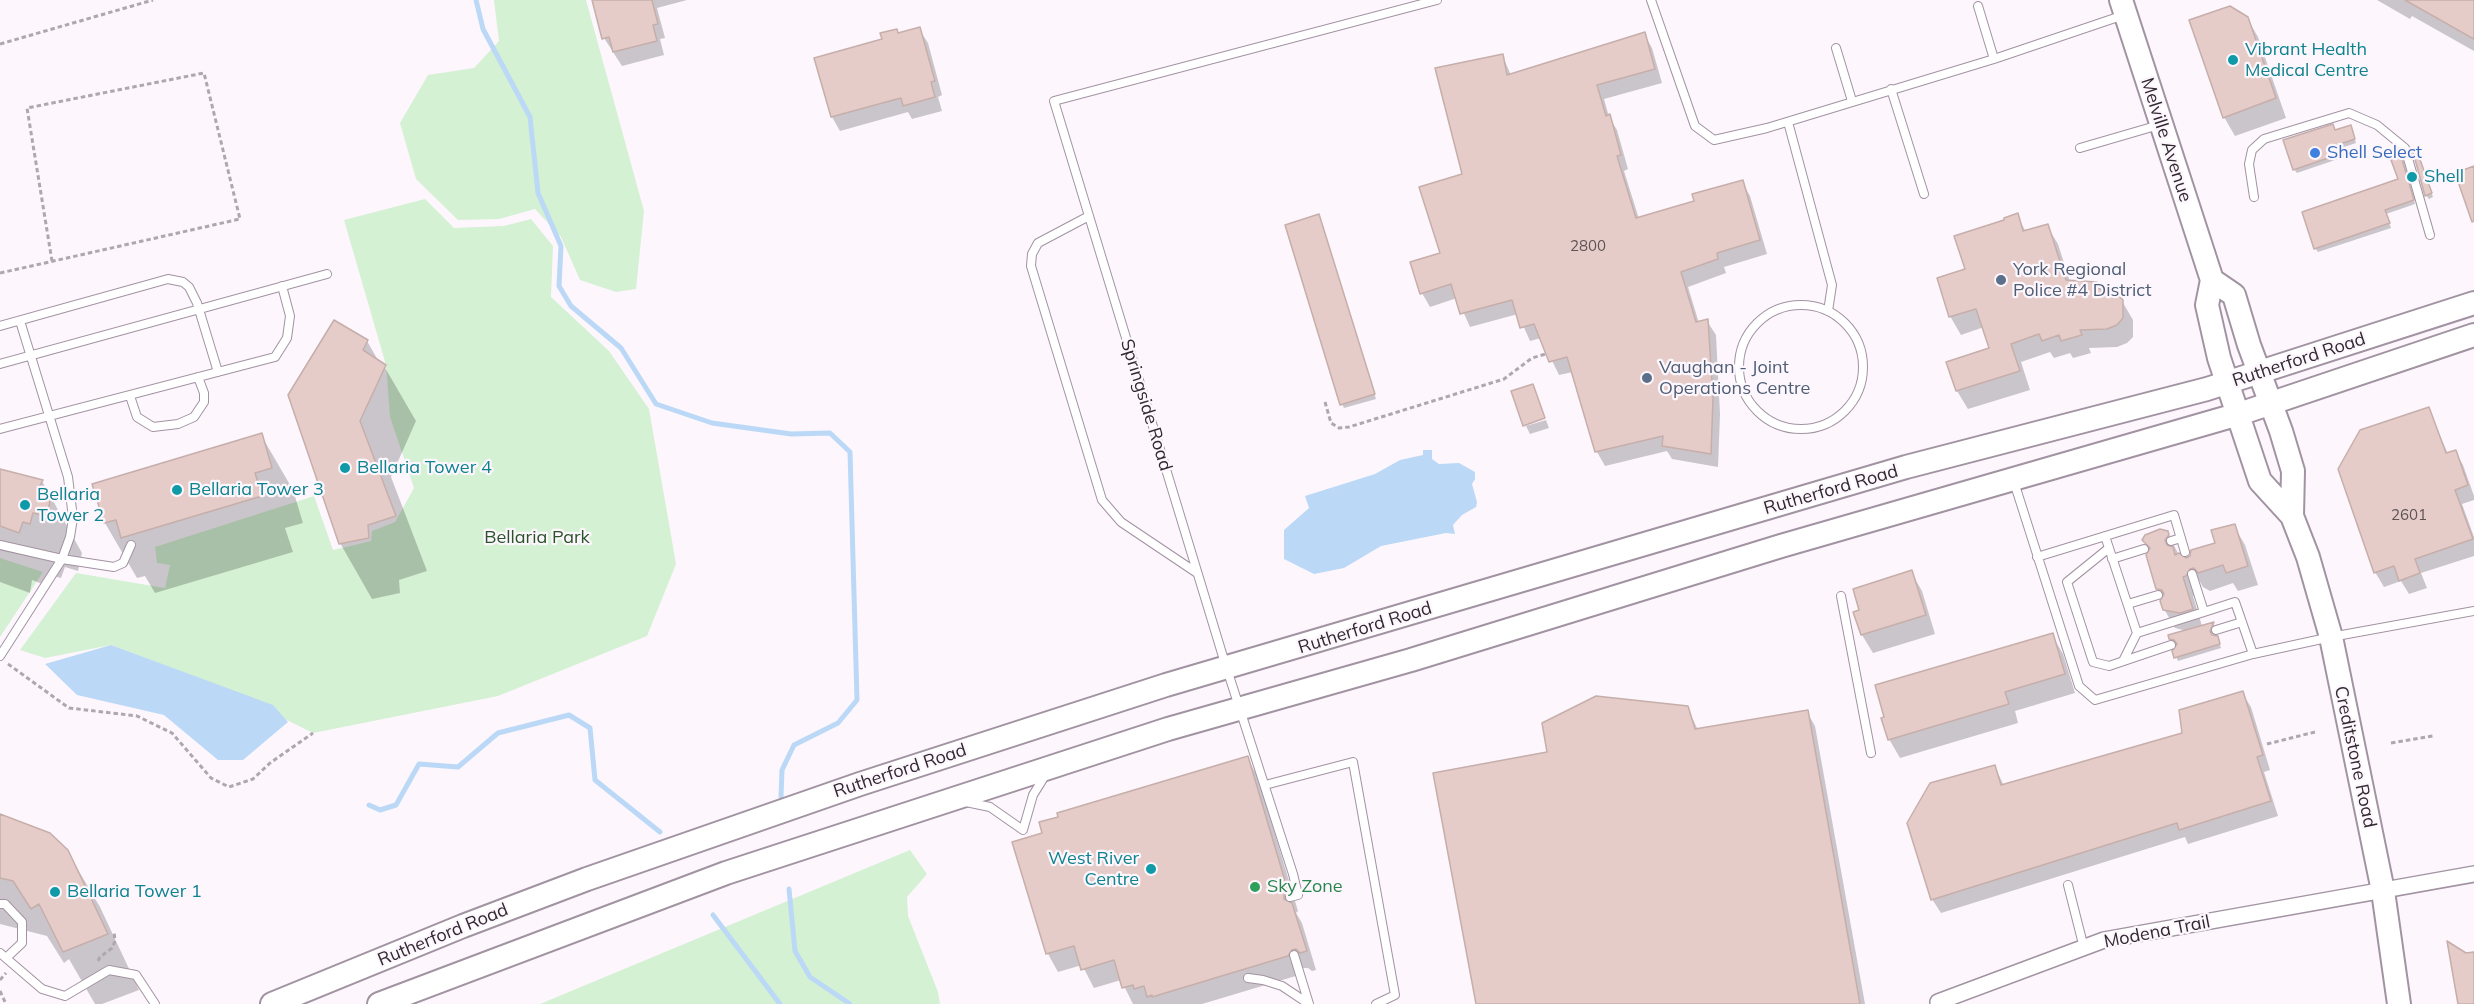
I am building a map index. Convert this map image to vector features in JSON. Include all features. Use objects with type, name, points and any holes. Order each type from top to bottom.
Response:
[{"type":"main road","name":"Melville Avenue","points":[[2123,7],[2212,280],[2207,306],[2227,383],[2239,414]]},
{"type":"main road","points":[[2212,280],[2234,295],[2248,345],[2261,373]]},
{"type":"main road","name":"Rutherford Road","points":[[272,1004],[474,922],[598,875],[860,784],[1227,668],[1906,467],[2227,383],[2474,303]]},
{"type":"main road","name":"Rutherford Road","points":[[378,1004],[726,873],[1051,767],[1239,708],[1411,660],[1781,546],[2014,481],[2239,414],[2474,335]]},
{"type":"main road","name":"Creditstone Road","points":[[2261,373],[2293,471],[2292,516],[2331,637],[2383,891],[2399,1004]]},
{"type":"main road","name":"Creditstone Road","points":[[2239,414],[2260,481],[2292,516]]},
{"type":"street","name":"Modena Trail","points":[[1938,1002],[2104,940],[2474,874]]},
{"type":"lane","name":"Springside Road","points":[[1290,897],[1298,895],[1197,573],[1054,101],[1437,0]]},
{"type":"lane","points":[[1652,0],[1695,126],[1714,140],[1788,122],[1994,59],[2123,7]]},
{"type":"lane","points":[[1977,6],[1994,59]]},
{"type":"lane","points":[[1836,48],[1852,101]]},
{"type":"lane","points":[[1891,89],[1924,194]]},
{"type":"lane","points":[[2254,197],[2249,164],[2252,150],[2264,139],[2349,113],[2377,125],[2405,148],[2430,235]]},
{"type":"lane","points":[[1788,122],[1832,285],[1828,311]]},
{"type":"lane","points":[[2080,148],[2161,124]]},
{"type":"lane","points":[[1089,216],[1038,243],[1032,254],[1031,266],[1102,500],[1121,522],[1197,573]]},
{"type":"lane","points":[[0,364],[327,274]]},
{"type":"lane","points":[[0,326],[168,279],[183,282],[189,287],[199,309],[218,372]]},
{"type":"lane","points":[[0,429],[275,357],[287,338],[290,316],[282,286]]},
{"type":"lane","points":[[1809,305],[1828,311],[1846,323],[1858,340],[1863,361],[1862,382],[1853,401],[1839,416],[1820,426],[1799,429],[1778,424],[1754,407],[1740,381],[1739,361],[1744,342],[1755,325],[1771,312],[1789,306],[1809,305]]},
{"type":"lane","points":[[0,657],[62,560],[70,537],[73,518],[68,477],[20,321]]},
{"type":"lane","points":[[130,396],[137,417],[153,427],[178,424],[194,417],[204,402],[204,393],[198,377]]},
{"type":"lane","points":[[2014,481],[2079,686],[2095,700],[2253,654],[2474,611]]},
{"type":"lane","points":[[2037,557],[2174,515],[2186,552]]},
{"type":"lane","points":[[2105,536],[2138,633]]},
{"type":"lane","points":[[2171,541],[2181,538]]},
{"type":"lane","points":[[0,545],[62,560],[114,567],[123,563],[131,545]]},
{"type":"lane","points":[[2109,548],[2067,582],[2093,662],[2109,666],[2171,645]]},
{"type":"lane","points":[[2112,559],[2145,549]]},
{"type":"lane","points":[[2192,574],[2191,585],[2204,612]]},
{"type":"lane","points":[[2128,604],[2158,595]]},
{"type":"lane","points":[[1841,596],[1871,753]]},
{"type":"lane","points":[[2123,661],[2138,633],[2235,602],[2253,654]]},
{"type":"lane","points":[[2216,630],[2242,622]]},
{"type":"lane","points":[[1265,785],[1353,762],[1395,995],[1376,1004]]},
{"type":"lane","points":[[956,799],[990,807],[1023,830],[1033,795],[1051,767]]},
{"type":"lane","points":[[2068,885],[2084,948]]},
{"type":"lane","points":[[0,904],[5,904],[22,922],[22,943],[3,956],[42,989],[65,996],[109,970],[135,975],[155,1004]]},
{"type":"lane","points":[[1294,955],[1309,1004]]},
{"type":"lane","points":[[1248,978],[1282,986],[1309,1004]]},
{"type":"path","points":[[0,44],[153,0]]},
{"type":"path","points":[[0,273],[240,219],[204,73],[27,108],[52,261]]},
{"type":"path","points":[[1325,402],[1331,423],[1339,428],[1349,427],[1504,379],[1532,358],[1546,354]]},
{"type":"path","points":[[0,657],[69,708],[137,716],[172,733],[211,778],[229,787],[253,779],[270,763],[314,733]]},
{"type":"path","points":[[2267,744],[2315,732]]},
{"type":"path","points":[[2391,743],[2433,736]]},
{"type":"path","points":[[93,979],[100,957],[112,948],[115,941],[114,931]]},
{"type":"path","points":[[0,991],[6,1004]]},
{"type":"green space","points":[[494,0],[586,0],[644,211],[636,289],[616,292],[580,280],[561,237],[535,209],[499,219],[458,220],[416,179],[400,123],[428,75],[474,68],[499,41]]},
{"type":"green space","name":"Bellaria Park","points":[[425,199],[454,228],[504,226],[531,219],[553,246],[551,297],[609,351],[649,409],[676,564],[647,636],[498,696],[313,733],[214,684],[111,645],[45,658],[20,650],[76,573],[165,588],[170,565],[157,563],[155,547],[314,496],[333,550],[371,541],[372,531],[395,522],[414,488],[390,417],[386,365],[344,220]]},
{"type":"green space","points":[[0,558],[43,572],[0,637]]},
{"type":"green space","points":[[910,850],[927,874],[907,897],[908,916],[938,992],[940,1004],[540,1004]]},
{"type":"water","points":[[1423,450],[1432,450],[1432,459],[1439,464],[1459,463],[1475,472],[1472,484],[1477,502],[1476,507],[1462,515],[1453,525],[1455,534],[1446,533],[1381,546],[1344,568],[1314,574],[1284,559],[1284,530],[1309,508],[1305,496],[1375,474],[1400,460],[1423,455]]},
{"type":"water","points":[[111,645],[273,705],[288,722],[243,760],[218,760],[164,715],[77,695],[45,664]]},
{"type":"building","points":[[592,0],[652,0],[658,24],[653,25],[657,41],[613,52],[609,37],[602,39]]},
{"type":"building","points":[[2405,0],[2474,0],[2474,39]]},
{"type":"building","name":"Vibrant Health Medical Centre","points":[[2230,6],[2248,17],[2276,98],[2223,118],[2189,20]]},
{"type":"building","points":[[920,27],[935,81],[931,82],[935,97],[903,106],[901,98],[831,117],[814,58],[882,39],[880,33],[897,29],[898,33]]},
{"type":"building","points":[[1645,32],[1655,69],[1597,85],[1606,116],[1610,114],[1621,155],[1617,156],[1636,218],[1694,201],[1692,194],[1743,180],[1760,240],[1717,253],[1718,259],[1681,272],[1696,322],[1708,319],[1713,398],[1711,454],[1662,446],[1663,436],[1595,452],[1567,357],[1549,362],[1534,324],[1520,328],[1512,300],[1460,314],[1451,284],[1420,294],[1410,262],[1440,253],[1419,187],[1462,174],[1435,68],[1503,54],[1507,75]]},
{"type":"building","points":[[2333,124],[2335,130],[2351,125],[2355,139],[2340,144],[2343,153],[2293,170],[2283,140]]},
{"type":"building","points":[[2417,151],[2432,193],[2425,196],[2413,152]]},
{"type":"building","points":[[2401,156],[2414,200],[2385,210],[2390,223],[2314,249],[2302,212],[2398,179],[2391,160]]},
{"type":"building","points":[[2474,166],[2474,221],[2472,222],[2455,173]]},
{"type":"building","name":"York Regional Police #4 District","points":[[2018,213],[2023,231],[2048,224],[2066,280],[2097,282],[2097,288],[2117,294],[2123,300],[2123,318],[2117,325],[2107,329],[2080,330],[2082,335],[2061,341],[2059,335],[2042,341],[2039,334],[2011,344],[2020,371],[1956,391],[1946,362],[1989,348],[1976,309],[1949,317],[1937,278],[1965,269],[1954,236],[2004,220]]},
{"type":"building","points":[[1319,214],[1375,394],[1340,405],[1285,225]]},
{"type":"building","name":"Bellaria Tower 4","points":[[334,320],[368,340],[363,350],[386,365],[360,421],[396,516],[368,525],[369,538],[339,544],[288,395]]},
{"type":"building","points":[[1533,384],[1545,418],[1523,426],[1511,391]]},
{"type":"building","points":[[2429,407],[2446,453],[2456,450],[2468,485],[2455,490],[2473,539],[2415,559],[2420,573],[2399,581],[2394,566],[2374,573],[2338,469],[2360,430]]},
{"type":"building","name":"Bellaria Tower 3","points":[[262,433],[272,468],[255,473],[262,496],[121,538],[116,520],[104,523],[92,484]]},
{"type":"building","name":"Bellaria Tower 2","points":[[0,469],[43,480],[39,487],[47,488],[45,495],[51,496],[47,516],[33,513],[30,524],[23,522],[19,533],[0,526]]},
{"type":"building","points":[[2235,524],[2248,566],[2226,573],[2223,565],[2198,573],[2194,568],[2190,569],[2183,577],[2193,609],[2180,613],[2163,610],[2160,601],[2164,594],[2162,590],[2156,589],[2146,555],[2150,548],[2142,540],[2145,535],[2160,529],[2168,531],[2169,535],[2165,540],[2167,545],[2173,547],[2175,555],[2179,553],[2186,558],[2190,556],[2191,550],[2215,543],[2211,530]]},
{"type":"building","points":[[1912,570],[1926,615],[1861,635],[1853,612],[1859,610],[1853,589]]},
{"type":"building","points":[[2214,622],[2210,631],[2212,635],[2218,636],[2220,644],[2174,658],[2172,651],[2177,644],[2174,640],[2169,639],[2168,635]]},
{"type":"building","points":[[2053,633],[2065,674],[2005,692],[2009,704],[1888,740],[1875,685]]},
{"type":"building","points":[[2243,691],[2263,755],[2257,757],[2271,801],[2179,830],[2177,823],[1931,900],[1907,823],[1930,783],[1995,765],[2001,785],[2182,733],[2179,710]]},
{"type":"building","points":[[1596,696],[1688,706],[1695,729],[1808,710],[1860,1004],[1476,1004],[1433,773],[1547,752],[1542,723]]},
{"type":"building","name":"West River Centre","points":[[1248,756],[1288,891],[1284,899],[1292,903],[1307,951],[1300,953],[1296,949],[1292,950],[1288,956],[1152,997],[1152,995],[1147,997],[1144,986],[1134,989],[1133,985],[1122,988],[1114,960],[1081,970],[1074,946],[1046,954],[1012,842],[1042,833],[1039,822],[1058,817],[1057,813]]},
{"type":"building","name":"Bellaria Tower 1","points":[[0,814],[50,833],[68,850],[108,934],[63,952],[39,904],[31,909],[13,881],[0,878]]},
{"type":"building","points":[[2447,941],[2466,953],[2474,952],[2474,1004],[2458,1004]]},
{"type":"waterway","points":[[476,0],[483,29],[530,117],[538,193],[561,246],[559,286],[571,306],[621,348],[656,404],[712,423],[791,434],[830,433],[850,452],[857,700],[838,723],[794,745],[782,770],[781,797]]},
{"type":"waterway","points":[[369,805],[380,810],[396,805],[419,764],[458,767],[498,733],[569,715],[590,728],[595,780],[660,832]]},
{"type":"waterway","points":[[789,889],[795,951],[810,977],[850,1004]]},
{"type":"waterway","points":[[713,915],[780,1004]]},
{"type":"place","name":"Vibrant Health Medical Centre","points":[[2233,60]]},
{"type":"place","name":"Shell Select","points":[[2315,153]]},
{"type":"place","name":"Shell","points":[[2412,177]]},
{"type":"place","name":"York Regional Police #4 District","points":[[2001,280]]},
{"type":"place","name":"Vaughan - Joint Operations Centre","points":[[1647,378]]},
{"type":"place","name":"Bellaria Tower 4","points":[[345,468]]},
{"type":"place","name":"Bellaria Tower 3","points":[[177,490]]},
{"type":"place","name":"Bellaria Tower 2","points":[[25,505]]},
{"type":"place","name":"West River Centre","points":[[1151,869]]},
{"type":"place","name":"Sky Zone","points":[[1255,887]]},
{"type":"place","name":"Bellaria Tower 1","points":[[55,892]]}]
